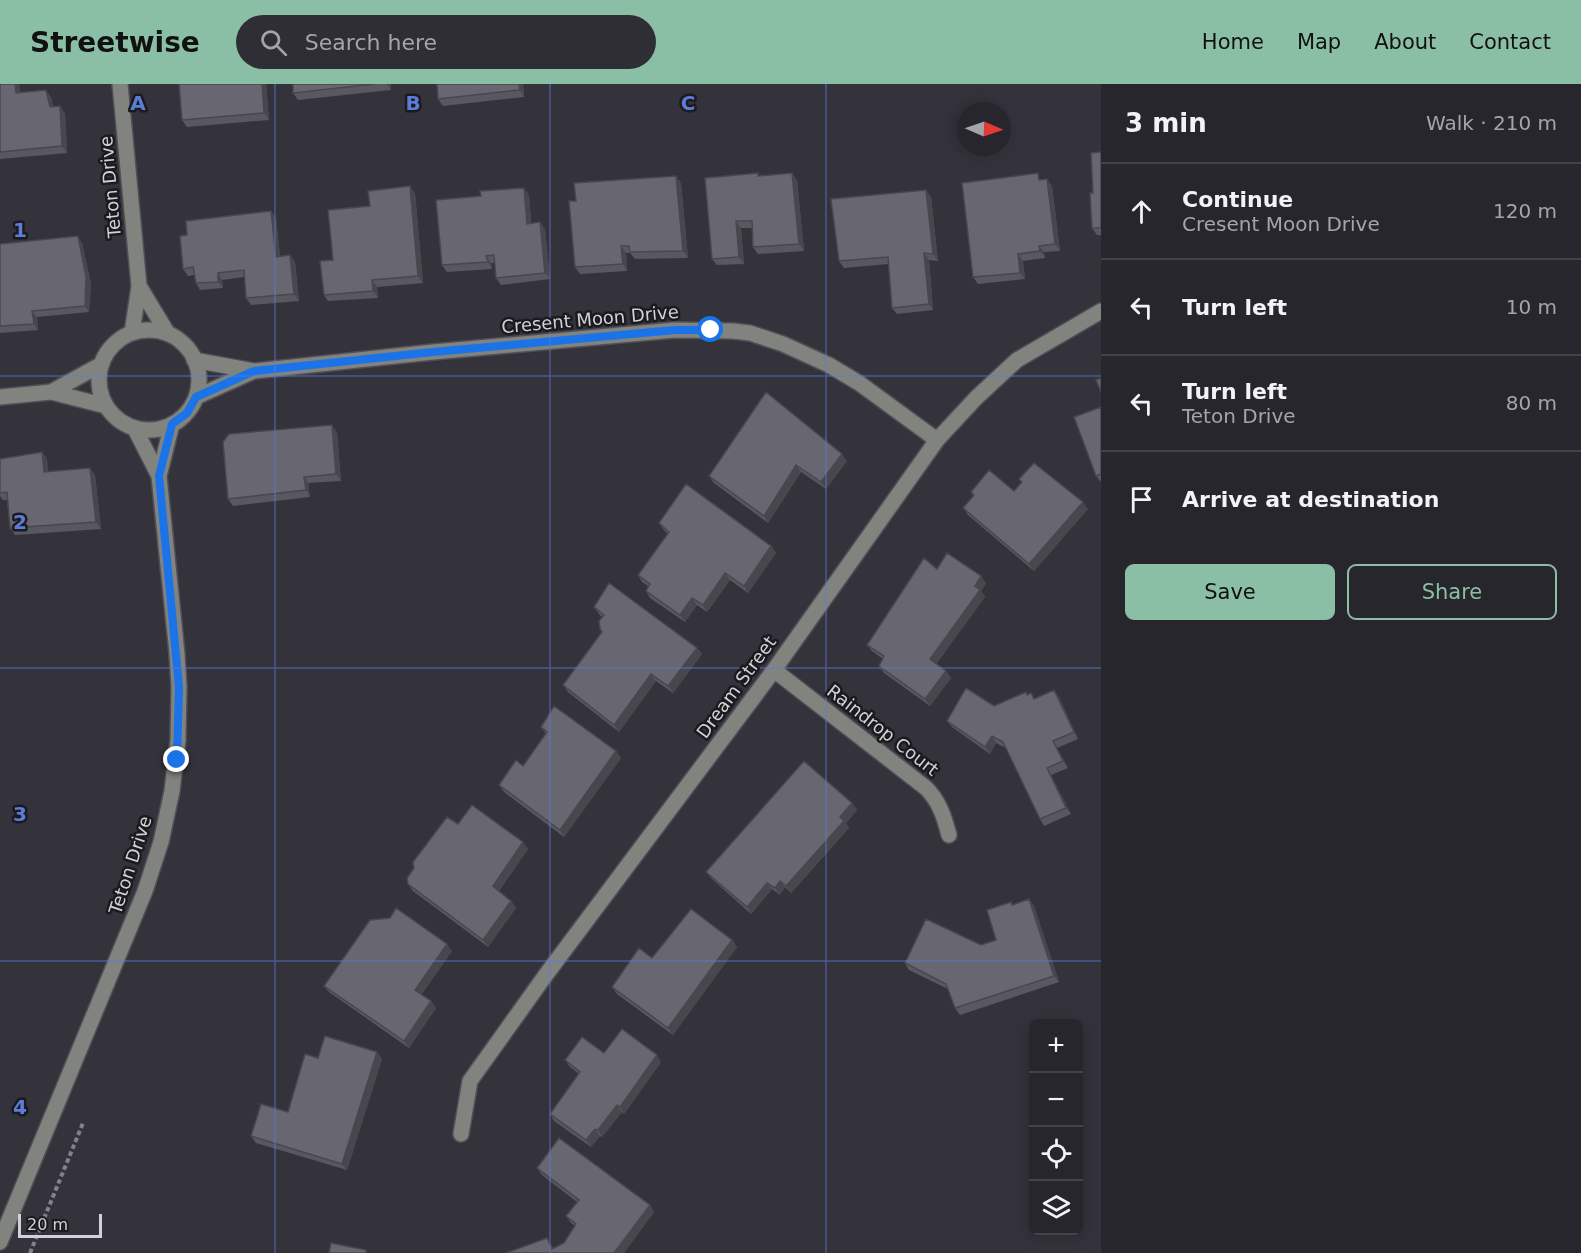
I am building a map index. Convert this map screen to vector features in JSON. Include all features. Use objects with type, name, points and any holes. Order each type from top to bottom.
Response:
[{"type":"street","name":"Teton Drive","points":[[120,84],[139,286],[132,333]]},
{"type":"street","name":"Teton Drive","points":[[139,286],[168,334]]},
{"type":"street","name":"Dream Street","points":[[461,1134],[470,1081],[545,976],[774,669],[937,440],[976,398],[1017,360],[1101,311]]},
{"type":"street","points":[[150,330],[168,334],[183,345],[194,360],[199,378],[196,397],[187,413],[172,424],[154,430],[135,429],[119,420],[106,406],[99,387],[102,364],[107,353],[116,343],[132,333],[150,330]]},
{"type":"street","name":"Cresent Moon Drive","points":[[194,360],[254,371],[675,330],[733,331],[750,333],[783,344],[829,364],[937,440]]},
{"type":"street","points":[[51,392],[102,364]]},
{"type":"street","name":"Cresent Moon Drive","points":[[196,397],[254,371]]},
{"type":"street","points":[[0,397],[51,392],[106,406]]},
{"type":"street","name":"Teton Drive","points":[[0,1242],[146,891],[161,842],[172,791],[177,760],[179,687],[159,476],[172,424]]},
{"type":"street","name":"Teton Drive","points":[[135,429],[159,476]]},
{"type":"street","name":"Raindrop Court","points":[[774,669],[926,788],[944,813],[950,835]]},
{"type":"path","points":[[30,1253],[83,1123]]},
{"type":"building","points":[[0,84],[15,84],[16,93],[46,90],[50,107],[60,106],[62,146],[0,152]]},
{"type":"building","points":[[179,84],[262,84],[264,113],[182,120]]},
{"type":"building","points":[[293,84],[375,84],[293,93]]},
{"type":"building","points":[[437,84],[519,84],[520,90],[438,99]]},
{"type":"building","points":[[1101,152],[1101,228],[1092,228],[1091,153]]},
{"type":"building","points":[[758,173],[758,176],[792,173],[799,244],[753,247],[752,221],[736,221],[739,257],[712,259],[705,178]]},
{"type":"building","points":[[1038,173],[1039,180],[1047,179],[1055,244],[1039,246],[1040,251],[1018,254],[1020,273],[973,277],[962,183]]},
{"type":"building","points":[[676,176],[683,251],[630,252],[629,246],[621,246],[623,264],[575,267],[569,201],[576,201],[574,183]]},
{"type":"building","points":[[410,186],[418,276],[372,280],[373,291],[324,295],[320,261],[333,260],[328,210],[370,206],[368,191]]},
{"type":"building","points":[[524,188],[527,224],[540,222],[545,273],[496,278],[494,255],[486,256],[488,262],[442,265],[436,200],[481,196],[480,191]]},
{"type":"building","points":[[926,190],[933,254],[924,253],[929,304],[892,308],[888,257],[839,261],[831,199]]},
{"type":"building","points":[[271,211],[276,257],[290,255],[294,294],[246,298],[244,270],[218,273],[218,282],[196,283],[193,267],[183,269],[180,236],[187,235],[186,221]]},
{"type":"building","points":[[78,236],[86,277],[85,306],[32,311],[34,324],[0,326],[0,244]]},
{"type":"building","points":[[1101,378],[1101,392],[1096,380]]},
{"type":"building","points":[[766,392],[842,454],[821,482],[796,465],[764,516],[709,476]]},
{"type":"building","points":[[1101,407],[1101,474],[1096,476],[1074,417]]},
{"type":"building","points":[[332,425],[336,474],[304,477],[306,490],[228,499],[223,442],[229,434]]},
{"type":"building","points":[[42,452],[44,472],[90,468],[96,522],[10,528],[7,492],[0,493],[0,459]]},
{"type":"building","points":[[1034,463],[1083,502],[1029,564],[963,508],[974,495],[971,492],[989,470],[1014,491],[1022,482],[1019,479]]},
{"type":"building","points":[[686,484],[771,546],[744,586],[725,573],[703,605],[692,598],[680,615],[646,591],[650,584],[638,575],[669,532],[659,523]]},
{"type":"building","points":[[947,553],[981,576],[975,586],[980,590],[930,659],[946,671],[925,699],[879,666],[884,656],[867,645],[924,558],[937,569]]},
{"type":"building","points":[[609,583],[697,648],[668,686],[651,674],[614,725],[563,685],[602,632],[599,621],[604,615],[594,607]]},
{"type":"building","points":[[966,688],[994,706],[1026,692],[1027,695],[1031,693],[1034,699],[1054,690],[1074,732],[1053,741],[1063,761],[1047,768],[1066,808],[1040,819],[1003,742],[992,736],[985,747],[947,721]]},
{"type":"building","points":[[554,706],[616,751],[560,830],[499,785],[516,760],[523,766],[547,732],[541,727]]},
{"type":"building","points":[[804,761],[852,803],[840,817],[844,821],[786,886],[780,881],[775,888],[767,883],[747,907],[706,872]]},
{"type":"building","points":[[472,805],[523,842],[493,886],[511,901],[483,940],[408,884],[407,878],[414,868],[413,862],[447,817],[458,824]]},
{"type":"building","points":[[1029,899],[1054,976],[955,1008],[946,984],[905,963],[926,919],[981,945],[996,940],[987,910]]},
{"type":"building","points":[[396,908],[447,944],[415,990],[431,1001],[404,1041],[324,986],[370,920],[390,918]]},
{"type":"building","points":[[691,909],[732,940],[668,1028],[612,987],[639,948],[652,958]]},
{"type":"building","points":[[622,1029],[657,1055],[620,1107],[617,1105],[598,1130],[595,1129],[586,1140],[550,1114],[580,1072],[565,1060],[582,1037],[604,1053]]},
{"type":"building","points":[[325,1036],[377,1052],[342,1164],[251,1136],[261,1104],[288,1112],[305,1054],[318,1058]]},
{"type":"building","points":[[559,1138],[650,1205],[614,1253],[506,1253],[547,1238],[552,1249],[564,1243],[576,1224],[566,1216],[579,1200],[537,1168]]},
{"type":"building","points":[[331,1243],[366,1250],[366,1253],[329,1253]]},
{"type":"route","points":[[177,760],[179,687],[177,654],[159,476],[172,424],[187,413],[196,397],[254,371],[675,330],[711,330]]}]
